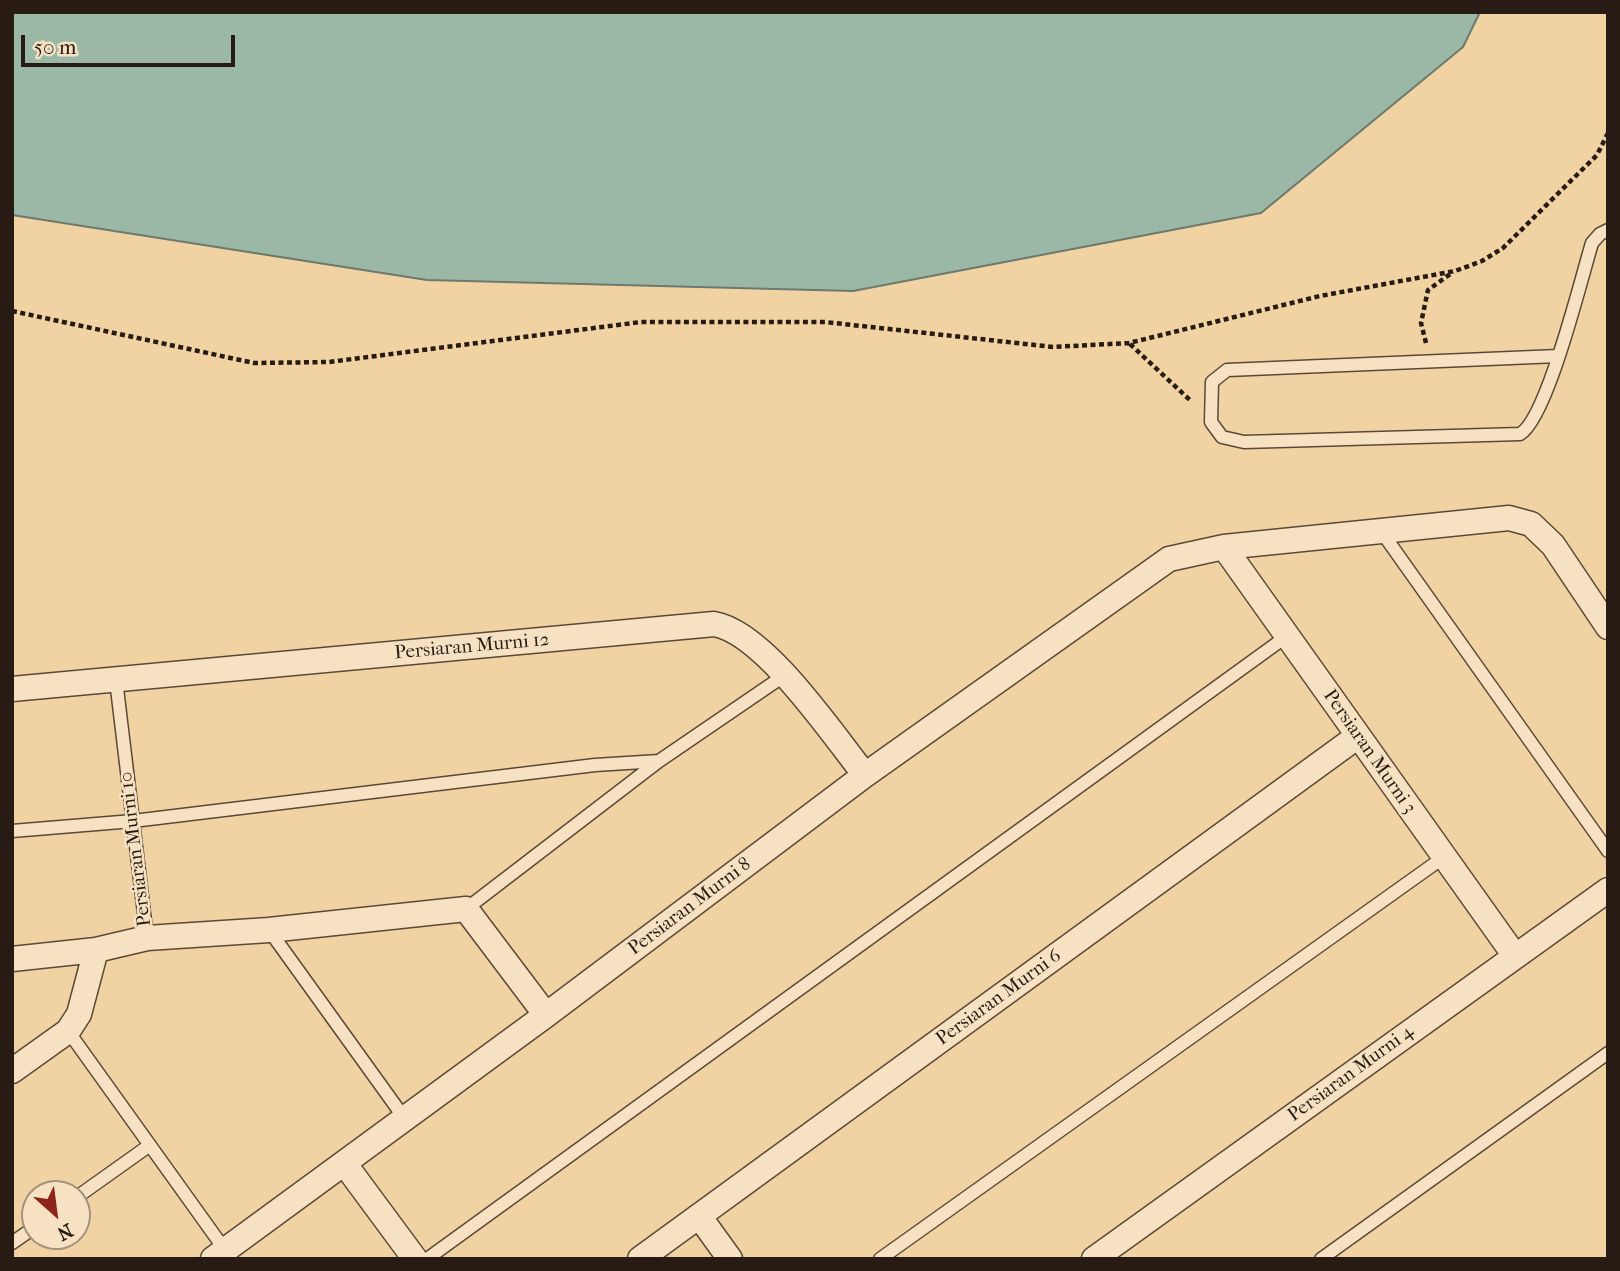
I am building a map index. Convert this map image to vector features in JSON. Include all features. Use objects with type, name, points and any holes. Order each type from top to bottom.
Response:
[{"type":"street","points":[[1224,547],[1509,518],[1531,524],[1552,545],[1608,627]]},
{"type":"street","name":"Persiaran Murni 8","points":[[219,1254],[546,1015],[865,775],[1169,559],[1224,547]]},
{"type":"street","name":"Persiaran Murni 3","points":[[1224,547],[1515,956]]},
{"type":"street","name":"Persiaran Murni 12","points":[[12,689],[714,624],[738,631],[785,675],[865,775]]},
{"type":"street","name":"Persiaran Murni 6","points":[[640,1259],[1358,736]]},
{"type":"street","name":"Persiaran Murni 4","points":[[1094,1259],[1608,890]]},
{"type":"street","points":[[147,938],[269,930],[466,909],[546,1015]]},
{"type":"street","name":"Persiaran Murni 10","points":[[12,959],[96,950],[147,938]]},
{"type":"street","points":[[12,1071],[68,1031],[79,1014],[96,950]]},
{"type":"street","points":[[344,1163],[415,1259]]},
{"type":"street","points":[[699,1216],[730,1259]]},
{"type":"lane","points":[[1558,356],[1227,370],[1213,382],[1211,422],[1222,437],[1244,442],[1520,433],[1534,422],[1558,356],[1592,243],[1608,230]]},
{"type":"lane","points":[[1381,531],[1608,851]]},
{"type":"lane","points":[[427,1259],[1287,636]]},
{"type":"lane","points":[[466,909],[659,761],[785,675]]},
{"type":"lane","name":"Persiaran Murni 10","points":[[116,680],[147,938]]},
{"type":"lane","points":[[12,831],[133,821],[595,765],[659,761]]},
{"type":"lane","points":[[880,1259],[1444,857]]},
{"type":"lane","points":[[269,930],[405,1119]]},
{"type":"lane","points":[[68,1031],[150,1145],[219,1254]]},
{"type":"lane","points":[[1321,1259],[1608,1053]]},
{"type":"lane","points":[[91,1187],[150,1145]]},
{"type":"path","points":[[12,311],[254,363],[329,362],[641,322],[825,322],[1053,347],[1129,343],[1320,296],[1455,271],[1482,261],[1503,247],[1597,155],[1608,133]]},
{"type":"path","points":[[1430,361],[1421,323],[1424,304],[1428,290],[1455,271]]},
{"type":"path","points":[[1129,343],[1192,401],[1212,412]]},
{"type":"shaded area","points":[[12,12],[1480,12],[1463,47],[1261,213],[853,291],[427,280],[12,215]]}]
